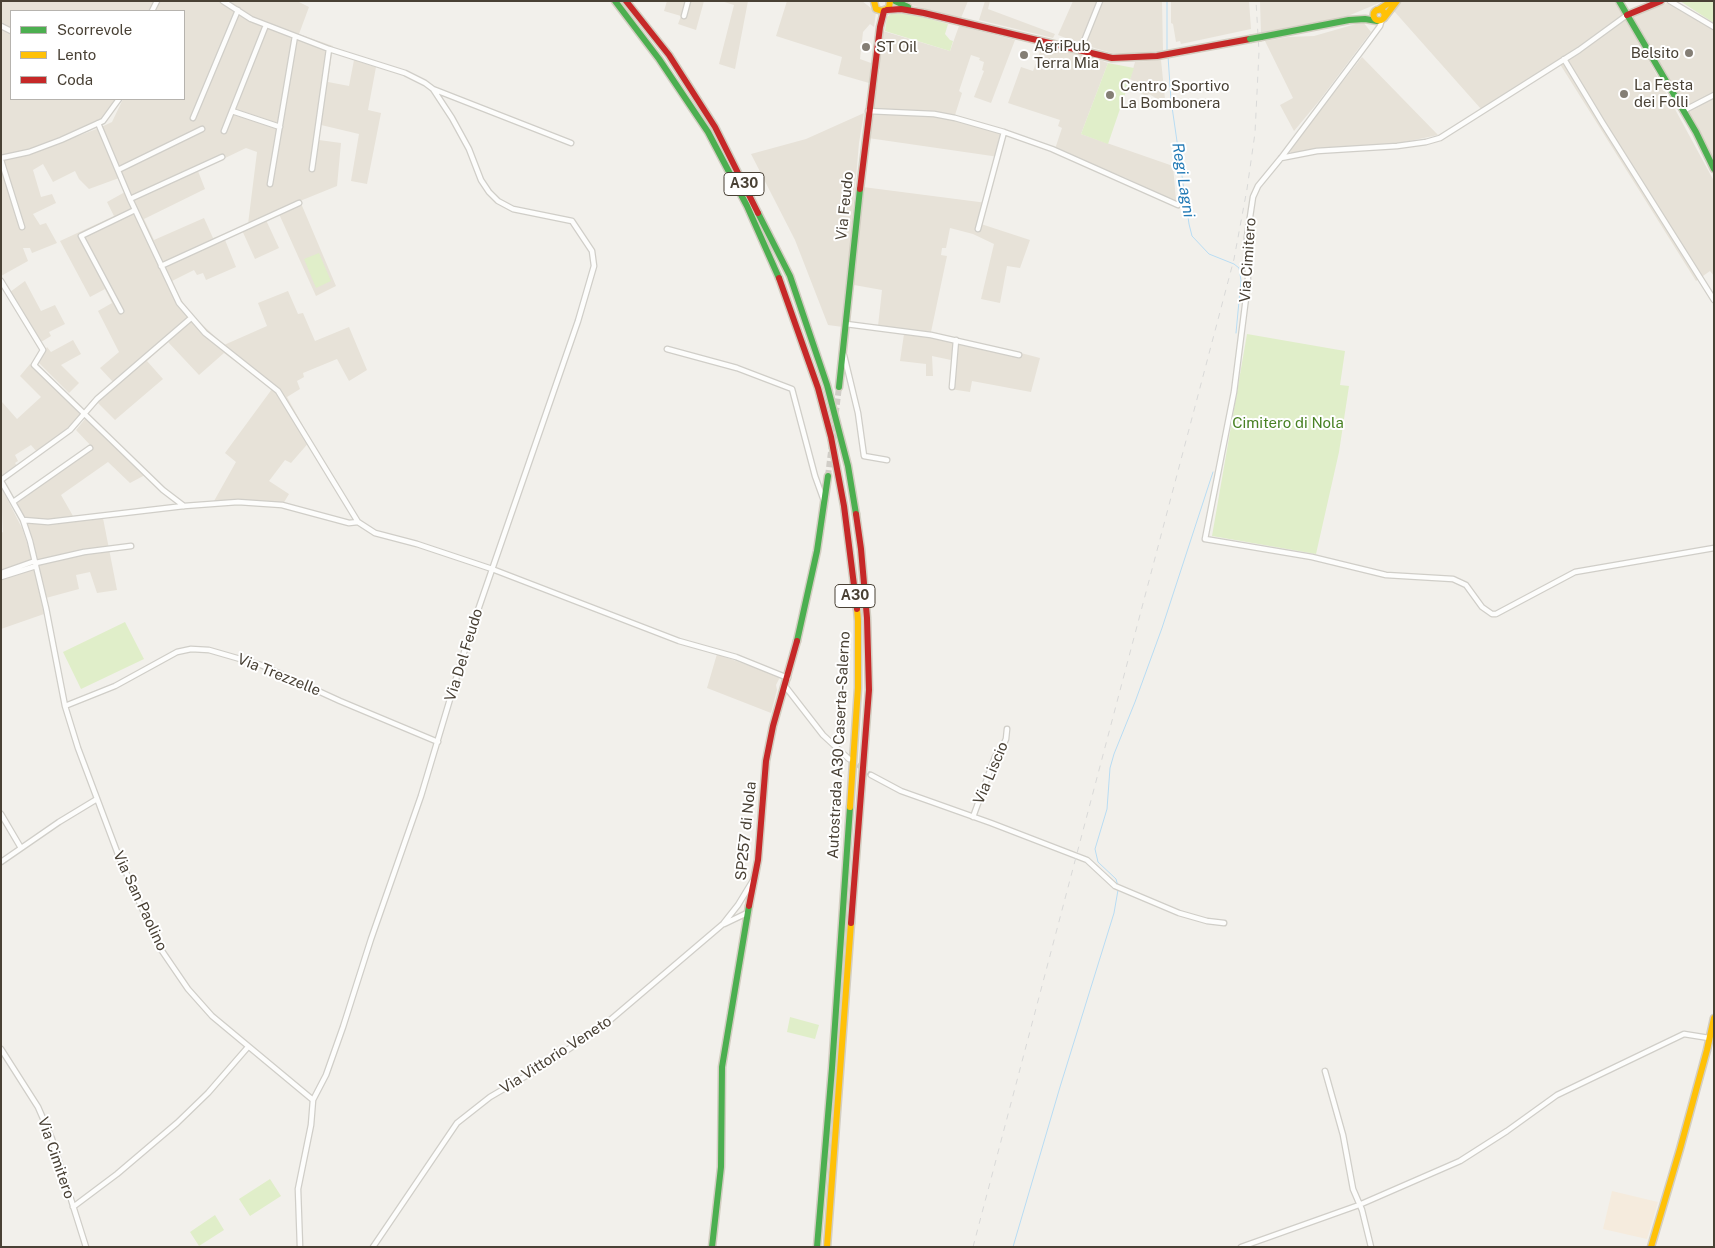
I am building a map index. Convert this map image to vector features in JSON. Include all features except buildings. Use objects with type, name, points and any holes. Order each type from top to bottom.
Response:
[{"type":"main road","name":"Autostrada A30 Caserta-Salerno","points":[[614,1],[659,59],[708,132],[747,206],[780,281],[818,388],[844,506],[858,621],[858,688],[832,1068],[817,1247]]},
{"type":"main road","name":"Autostrada A30 Caserta-Salerno","points":[[626,1],[669,55],[715,127],[790,276],[827,385],[846,458],[855,507],[867,618],[868,690],[827,1247]]},
{"type":"main road","points":[[868,1],[879,8],[924,13],[1112,58],[1137,58],[1173,54],[1350,20],[1381,19],[1397,1]]},
{"type":"main road","points":[[879,8],[890,6],[890,1]]},
{"type":"main road","points":[[895,1],[924,13]]},
{"type":"main road","points":[[1350,20],[1376,10],[1392,1]]},
{"type":"main road","points":[[1619,1],[1696,132],[1714,169]]},
{"type":"main road","points":[[1627,15],[1661,1]]},
{"type":"main road","name":"Via Feudo","points":[[839,387],[868,112],[880,27],[879,8]]},
{"type":"main road","points":[[1376,10],[1383,12],[1381,19]]},
{"type":"main road","name":"SP257 di Nola","points":[[712,1247],[721,1154],[721,1074],[724,1044],[744,929],[756,877],[766,761],[773,726],[786,686],[804,613],[817,551],[828,476]]},
{"type":"main road","points":[[1651,1247],[1713,1030],[1714,1018]]},
{"type":"street","points":[[223,1],[251,19],[329,49],[405,73],[433,89],[570,143]]},
{"type":"street","points":[[684,16],[688,1]]},
{"type":"street","points":[[1080,51],[1100,1]]},
{"type":"street","points":[[1670,1],[1714,27]]},
{"type":"street","points":[[193,118],[238,10]]},
{"type":"street","points":[[1281,158],[1317,151],[1397,146],[1440,138],[1564,59],[1627,15]]},
{"type":"street","points":[[1367,19],[1374,25],[1374,34]]},
{"type":"street","name":"Via Cimitero","points":[[1381,19],[1374,34],[1258,186],[1253,198],[1247,237],[1248,282],[1234,392],[1205,539],[1312,557],[1386,575],[1453,579],[1466,585],[1482,607],[1492,614],[1496,614],[1575,572],[1714,548]]},
{"type":"street","points":[[224,131],[266,25]]},
{"type":"street","points":[[270,184],[295,36]]},
{"type":"street","points":[[312,169],[329,49]]},
{"type":"street","points":[[1564,59],[1714,300]]},
{"type":"street","name":"Via Del Feudo","points":[[433,89],[466,142],[481,180],[489,192],[498,201],[514,209],[572,221],[592,251],[593,272],[578,321],[468,639],[438,742]]},
{"type":"street","points":[[1683,111],[1714,96]]},
{"type":"street","points":[[22,227],[1,159],[37,149],[103,121],[118,100]]},
{"type":"street","points":[[232,111],[280,126]]},
{"type":"street","points":[[868,112],[934,114],[1004,132],[1052,149],[1178,205]]},
{"type":"street","points":[[98,123],[178,304],[205,333],[278,391],[358,522],[375,533],[417,544],[492,569],[679,641],[736,657],[788,678]]},
{"type":"street","points":[[118,170],[202,130]]},
{"type":"street","points":[[978,229],[1004,132]]},
{"type":"street","points":[[130,199],[222,157]]},
{"type":"street","points":[[161,266],[299,204]]},
{"type":"street","points":[[121,311],[81,236],[135,210]]},
{"type":"street","points":[[1,281],[43,350],[34,365],[163,490],[184,506]]},
{"type":"street","points":[[1,481],[70,430],[97,400],[191,318]]},
{"type":"street","points":[[846,324],[931,334],[1019,355]]},
{"type":"street","points":[[952,387],[956,340]]},
{"type":"street","points":[[667,349],[737,368],[792,389],[815,476],[824,502]]},
{"type":"street","points":[[844,353],[858,413],[864,456],[887,460]]},
{"type":"street","points":[[13,502],[90,448]]},
{"type":"street","name":"Via San Paolino","points":[[1,481],[23,520],[36,564],[65,706],[78,748],[119,857],[160,948],[188,988],[212,1016],[313,1100]]},
{"type":"street","points":[[23,520],[48,522],[184,506],[238,502],[282,505],[349,523],[358,522]]},
{"type":"street","points":[[1,573],[84,552],[131,546]]},
{"type":"street","points":[[1,577],[36,564]]},
{"type":"street","name":"Via Trezzelle","points":[[65,706],[115,686],[176,652],[203,649],[261,664],[340,701],[438,742]]},
{"type":"street","points":[[786,686],[822,735],[849,759]]},
{"type":"street","name":"Via Liscio","points":[[973,817],[995,757],[1006,739],[1007,729]]},
{"type":"street","points":[[300,1247],[298,1189],[311,1125],[313,1100],[326,1075],[343,1027],[438,742]]},
{"type":"street","points":[[870,775],[901,791],[1087,860],[1115,886],[1179,913],[1207,921],[1224,923]]},
{"type":"street","points":[[1,862],[59,822],[97,799]]},
{"type":"street","points":[[1,814],[22,848]]},
{"type":"street","name":"Via Vittorio Veneto","points":[[373,1247],[457,1123],[490,1097],[559,1056],[602,1026],[723,924],[756,877]]},
{"type":"street","points":[[723,924],[747,914]]},
{"type":"street","points":[[733,920],[740,921],[744,929]]},
{"type":"street","points":[[1241,1247],[1359,1206],[1460,1161],[1507,1131],[1557,1095],[1684,1034],[1710,1038]]},
{"type":"street","points":[[73,1207],[117,1174],[176,1123],[208,1093],[248,1047]]},
{"type":"street","name":"Via Cimitero","points":[[1,1049],[38,1107],[52,1139],[86,1247]]},
{"type":"street","points":[[1325,1071],[1343,1135],[1353,1189],[1362,1210],[1371,1247]]},
{"type":"shaded area","points":[[1,1],[154,1],[150,10],[10,10],[10,26],[1,22]]},
{"type":"shaded area","points":[[160,1],[297,1],[309,7],[299,34],[333,46],[328,82],[349,86],[354,60],[376,67],[368,110],[381,113],[367,184],[351,181],[359,134],[321,125],[319,140],[341,143],[337,186],[300,201],[336,286],[316,296],[279,214],[266,220],[279,248],[255,259],[241,228],[248,224],[257,152],[246,148],[198,171],[205,189],[144,219],[154,240],[204,218],[213,238],[223,235],[236,267],[206,280],[203,273],[197,275],[194,270],[172,281],[188,311],[224,345],[267,326],[258,303],[288,291],[298,314],[303,313],[315,341],[349,327],[367,370],[349,381],[337,359],[303,373],[304,377],[297,381],[300,389],[287,397],[311,440],[291,463],[285,460],[269,481],[289,494],[283,504],[243,500],[214,501],[236,462],[225,453],[272,389],[224,353],[199,375],[168,342],[147,361],[163,379],[115,420],[94,399],[113,382],[100,368],[119,352],[98,311],[112,303],[105,289],[90,297],[60,241],[114,216],[107,202],[125,192],[119,178],[89,189],[79,179],[75,171],[53,182],[43,164],[33,170],[41,197],[52,194],[56,203],[33,214],[40,225],[46,223],[57,243],[32,253],[30,248],[23,248],[28,261],[1,276],[1,159],[44,149],[112,122],[123,100],[185,100],[185,10],[156,10]]},
{"type":"shaded area","points":[[667,1],[704,1],[696,30],[678,24],[681,16],[664,11]]},
{"type":"shaded area","points":[[721,1],[748,1],[735,69],[719,64],[734,5]]},
{"type":"shaded area","points":[[787,1],[862,1],[876,12],[874,27],[870,24],[863,32],[860,59],[871,63],[869,83],[838,74],[842,57],[776,36]]},
{"type":"shaded area","points":[[905,1],[968,1],[961,18],[932,12]]},
{"type":"shaded area","points":[[985,1],[990,1],[988,9],[1055,34],[1053,38],[979,20]]},
{"type":"shaded area","points":[[1073,1],[1098,1],[1081,44],[1058,35]]},
{"type":"shaded area","points":[[1102,1],[1162,1],[1163,52],[1145,54],[1112,53],[1084,45]]},
{"type":"shaded area","points":[[1171,1],[1249,1],[1251,29],[1181,44],[1180,41],[1176,42],[1173,24],[1171,23]]},
{"type":"shaded area","points":[[1260,1],[1384,1],[1343,18],[1261,34]]},
{"type":"shaded area","points":[[1401,1],[1614,1],[1638,41],[1714,181],[1714,276],[1710,271],[1696,281],[1558,61],[1481,109],[1394,11]]},
{"type":"shaded area","points":[[1667,3],[1714,30],[1714,163],[1629,16]]},
{"type":"shaded area","points":[[1363,22],[1371,32],[1294,131],[1280,105],[1293,98],[1265,41],[1288,37],[1314,36]]},
{"type":"shaded area","points":[[959,26],[1015,40],[991,103],[974,97],[984,71],[982,70],[984,62],[979,60],[980,58],[971,55],[959,91],[962,93],[955,115],[1007,131],[999,157],[868,138],[880,69],[878,68],[883,31],[950,51]]},
{"type":"shaded area","points":[[1,30],[10,34],[10,100],[116,100],[103,118],[98,121],[48,143],[1,155]]},
{"type":"shaded area","points":[[1042,46],[1108,63],[1081,134],[1173,166],[1176,200],[1174,201],[1126,178],[1055,149],[1062,128],[1058,126],[1060,120],[1008,103],[1021,67],[1033,71]]},
{"type":"shaded area","points":[[1362,57],[1438,135],[1400,143],[1291,153],[1289,150]]},
{"type":"shaded area","points":[[1161,60],[1165,99],[1159,100],[1149,94],[1147,96],[1134,90],[1136,82],[1130,79],[1135,62]]},
{"type":"shaded area","points":[[864,113],[859,143],[843,327],[828,325],[795,240],[751,154],[806,139]]},
{"type":"shaded area","points":[[863,187],[987,203],[981,224],[1030,240],[1020,268],[1007,266],[1000,303],[981,299],[994,244],[973,234],[950,228],[946,248],[942,248],[941,255],[947,256],[931,332],[878,326],[882,290],[854,285]]},
{"type":"shaded area","points":[[25,281],[41,311],[55,305],[65,324],[49,332],[51,336],[41,342],[10,292]]},
{"type":"shaded area","points":[[904,334],[931,337],[1020,358],[1021,353],[1040,358],[1031,392],[972,381],[970,392],[950,389],[951,360],[932,356],[933,376],[926,376],[926,364],[900,361]]},
{"type":"shaded area","points":[[73,340],[81,354],[61,365],[79,383],[69,393],[38,362],[47,347],[51,352]]},
{"type":"shaded area","points":[[30,364],[82,414],[37,452],[31,445],[15,455],[18,461],[15,463],[17,466],[3,476],[1,473],[1,403],[17,419],[41,397],[20,376]]},
{"type":"shaded area","points":[[85,419],[145,475],[130,483],[108,462],[61,495],[73,516],[102,513],[117,590],[97,593],[90,572],[76,575],[79,589],[46,598],[33,540],[17,503],[93,448],[76,430]]},
{"type":"shaded area","points":[[1,487],[22,528],[31,555],[44,614],[1,629],[1,533],[3,532]]},
{"type":"shaded area","points":[[717,654],[780,677],[776,685],[777,690],[771,713],[707,688]]},
{"type":"shaded area","points":[[1612,1191],[1658,1202],[1647,1239],[1603,1229]]},
{"type":"green space","points":[[1680,1],[1714,1],[1714,23]]},
{"type":"green space","points":[[891,14],[911,14],[948,24],[945,34],[953,41],[950,51],[885,31],[887,17]]},
{"type":"green space","name":"Centro Sportivo La Bombonera","points":[[1108,63],[1134,68],[1108,144],[1081,134]]},
{"type":"green space","points":[[319,253],[331,281],[316,288],[304,259]]},
{"type":"green space","name":"Cimitero di Nola","points":[[1247,334],[1345,351],[1340,385],[1349,386],[1339,452],[1316,554],[1212,536]]},
{"type":"green space","points":[[125,622],[144,659],[81,689],[63,652]]},
{"type":"green space","points":[[790,1017],[819,1025],[815,1039],[787,1032]]},
{"type":"green space","points":[[270,1179],[281,1196],[250,1216],[239,1199]]},
{"type":"green space","points":[[215,1215],[224,1230],[199,1246],[190,1232]]},
{"type":"waterway","name":"Regi Lagni","points":[[1167,1],[1167,52]]},
{"type":"waterway","name":"Regi Lagni","points":[[1168,56],[1171,100],[1189,224],[1192,236],[1209,254],[1234,264],[1239,268],[1241,280],[1236,333]]},
{"type":"waterway","points":[[1118,886],[1116,879],[1098,862],[1095,849],[1107,809],[1110,768],[1162,628],[1213,472]]},
{"type":"waterway","points":[[1013,1247],[1114,913],[1118,890]]},
{"type":"tunnel","points":[[828,476],[839,387]]},
{"type":"tunnel","points":[[852,761],[871,775]]},
{"type":"railway","points":[[973,1247],[1234,259],[1255,133],[1259,52],[1256,1]]},
{"type":"traffic: fast","points":[[615,1],[659,59],[708,132],[747,206],[779,278]]},
{"type":"traffic: fast","points":[[895,1],[908,7]]},
{"type":"traffic: fast","points":[[1619,1],[1696,132],[1714,169]]},
{"type":"traffic: fast","points":[[1261,37],[1349,20],[1365,19],[1377,21]]},
{"type":"traffic: fast","points":[[1250,39],[1261,37]]},
{"type":"traffic: fast","points":[[839,387],[860,189]]},
{"type":"traffic: fast","points":[[758,213],[790,276],[827,385],[848,466],[856,514]]},
{"type":"traffic: fast","points":[[797,641],[817,551],[828,476]]},
{"type":"traffic: fast","points":[[817,1247],[832,1068],[850,807]]},
{"type":"traffic: fast","points":[[712,1247],[721,1167],[722,1067],[749,906]]},
{"type":"traffic: slow","points":[[874,1],[876,9],[882,11],[889,8],[890,1]]},
{"type":"traffic: slow","points":[[1378,10],[1392,1]]},
{"type":"traffic: slow","points":[[1384,18],[1397,1]]},
{"type":"traffic: slow","points":[[1379,9],[1385,15],[1379,21],[1373,15],[1379,9]]},
{"type":"traffic: slow","points":[[850,807],[858,688],[857,609]]},
{"type":"traffic: slow","points":[[827,1247],[851,923]]},
{"type":"traffic: slow","points":[[1651,1247],[1680,1149],[1714,1018]]},
{"type":"traffic: jam","points":[[626,1],[669,55],[715,127],[758,213]]},
{"type":"traffic: jam","points":[[1627,15],[1661,1]]},
{"type":"traffic: jam","points":[[887,10],[901,9],[924,13],[1112,58],[1157,56],[1250,39]]},
{"type":"traffic: jam","points":[[860,189],[880,27],[884,11]]},
{"type":"traffic: jam","points":[[779,278],[818,388],[831,437],[844,506],[857,609]]},
{"type":"traffic: jam","points":[[851,923],[869,690],[867,618],[856,514]]},
{"type":"traffic: jam","points":[[749,906],[758,860],[766,761],[773,726],[797,641]]},
{"type":"place","name":"ST Oil","points":[[866,47]]},
{"type":"place","name":"Belsito","points":[[1689,53]]},
{"type":"place","name":"AgriPub Terra Mia","points":[[1024,55]]},
{"type":"place","name":"La Festa dei Folli","points":[[1624,94]]},
{"type":"place","name":"Centro Sportivo La Bombonera","points":[[1110,95]]}]
